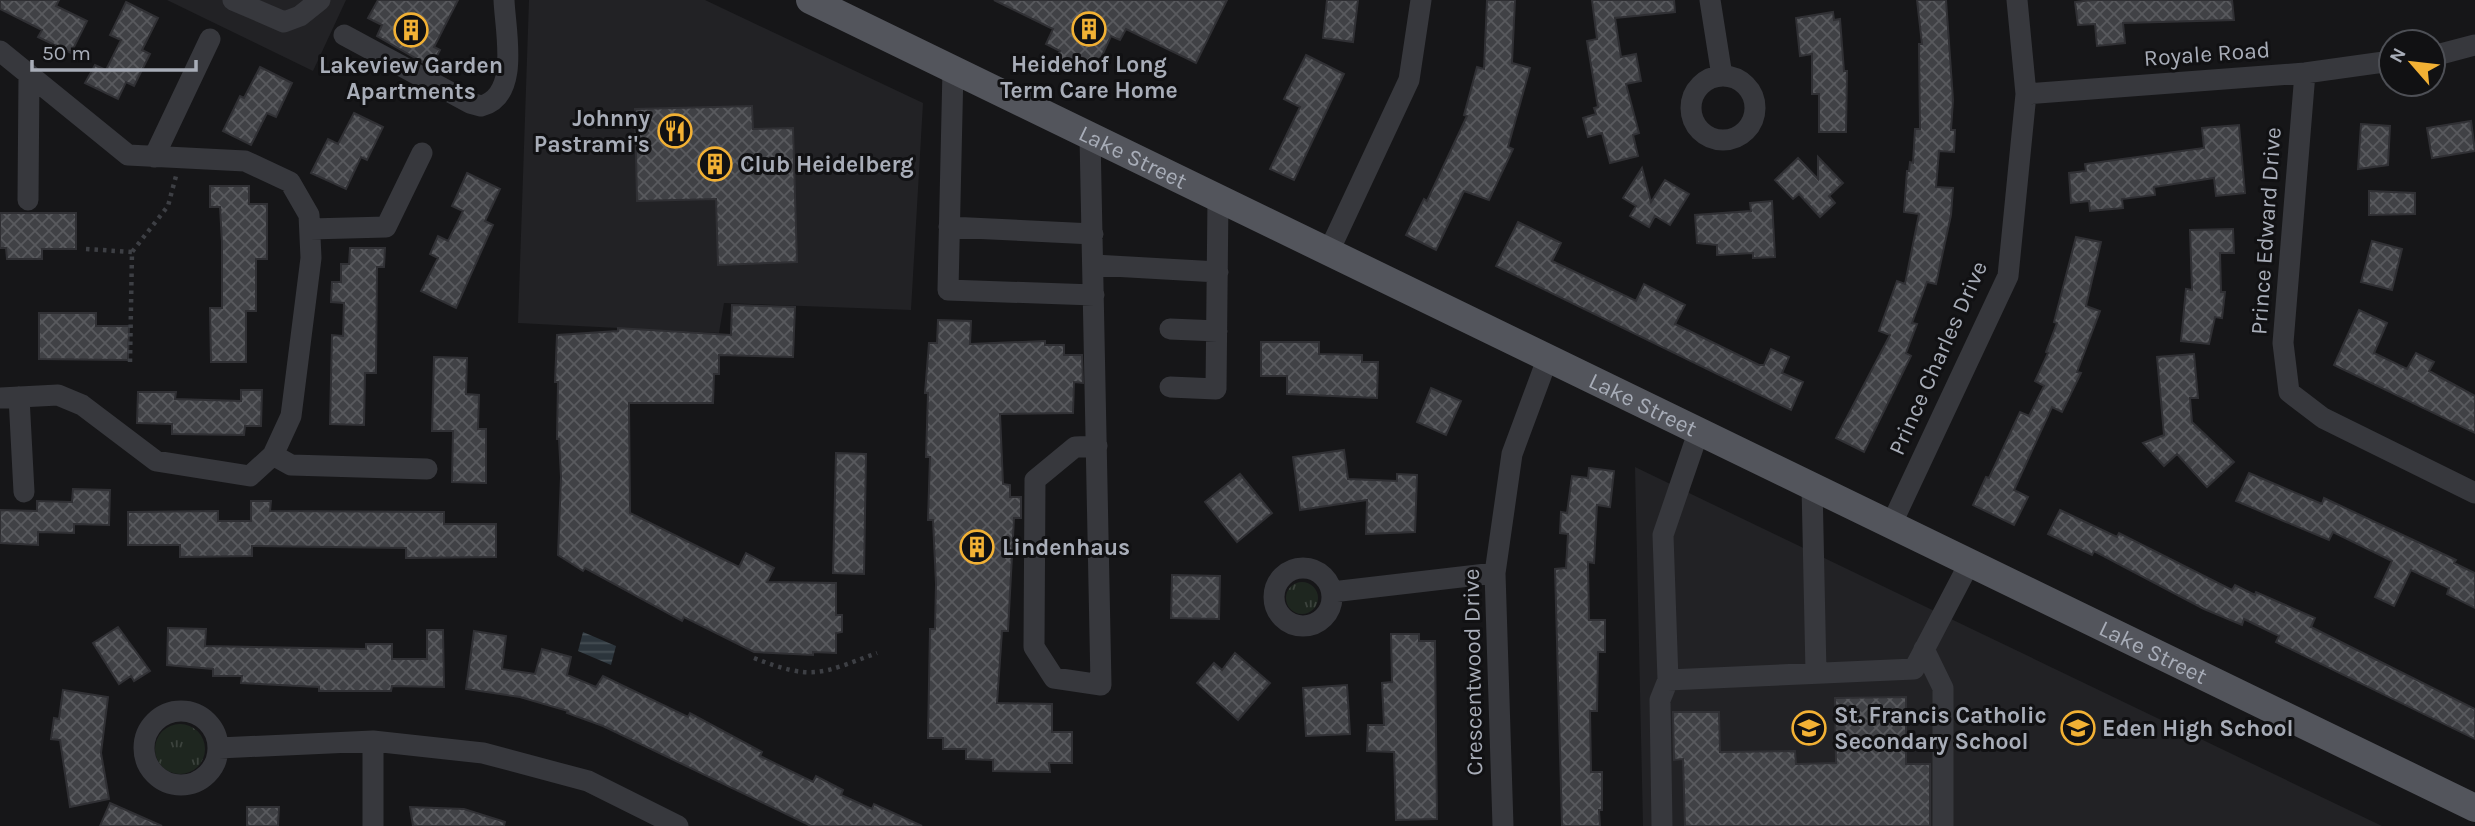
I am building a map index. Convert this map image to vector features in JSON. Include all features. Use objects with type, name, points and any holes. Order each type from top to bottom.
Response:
[{"type":"main road","name":"Lake Street","points":[[810,0],[2475,808]]},
{"type":"street","points":[[233,0],[284,22],[300,16],[320,0]]},
{"type":"street","points":[[344,35],[470,103],[481,106],[493,100],[505,83],[504,0]]},
{"type":"street","points":[[1329,251],[1409,80],[1421,0]]},
{"type":"street","points":[[1710,0],[1722,76]]},
{"type":"street","name":"Prince Charles Drive","points":[[1892,523],[2008,276],[2026,94],[2017,0]]},
{"type":"street","points":[[154,157],[210,39]]},
{"type":"street","points":[[2447,52],[2475,45]]},
{"type":"street","points":[[0,51],[128,155],[245,161],[290,182],[309,215],[312,258],[291,416],[273,455],[250,476],[156,461],[82,405],[58,395],[9,397],[24,492]]},
{"type":"street","name":"Royale Road","points":[[2026,94],[2305,73],[2377,63]]},
{"type":"street","points":[[953,69],[948,290],[1094,295]]},
{"type":"street","name":"Prince Edward Drive","points":[[2305,73],[2283,343],[2289,392],[2323,418],[2475,492]]},
{"type":"street","points":[[28,200],[29,75]]},
{"type":"street","points":[[1090,136],[1094,265],[1101,685],[1054,678],[1034,647],[1035,480],[1075,447],[1097,446]]},
{"type":"street","points":[[310,229],[386,227],[422,153]]},
{"type":"street","points":[[1170,387],[1216,389],[1218,198]]},
{"type":"street","points":[[949,227],[1093,234]]},
{"type":"street","points":[[1094,265],[1218,272]]},
{"type":"street","points":[[1170,329],[1217,331]]},
{"type":"street","name":"Crescentwood Drive","points":[[1503,826],[1495,573],[1512,454],[1548,357]]},
{"type":"street","points":[[1662,826],[1660,700],[1668,680],[1663,535],[1699,430]]},
{"type":"street","points":[[273,455],[291,465],[427,469]]},
{"type":"street","points":[[1812,485],[1816,673]]},
{"type":"street","points":[[1668,680],[1914,668],[1970,562]]},
{"type":"street","points":[[1332,592],[1495,573]]},
{"type":"street","points":[[1924,649],[1943,688],[1943,826]]},
{"type":"street","points":[[373,741],[373,826]]},
{"type":"street","points":[[219,748],[373,741],[483,753],[588,781],[678,826]]},
{"type":"path","points":[[130,362],[132,252],[168,206],[181,158]]},
{"type":"path","points":[[86,250],[132,252]]},
{"type":"path","points":[[754,658],[793,673],[810,675],[825,673],[877,653]]},
{"type":"shaded area","points":[[167,0],[346,0],[313,71]]},
{"type":"shaded area","points":[[529,0],[705,0],[923,103],[911,310],[724,303],[719,333],[518,323]]},
{"type":"shaded area","name":"St. Francis Catholic Secondary School","points":[[1635,467],[1976,631],[2382,826],[1643,826]]},
{"type":"shaded area","points":[[583,632],[616,646],[611,665],[578,651]]},
{"type":"green space","points":[[1302,582],[1313,587],[1318,598],[1313,609],[1302,614],[1291,609],[1286,598],[1291,587]]},
{"type":"green space","points":[[180,724],[198,731],[205,749],[198,767],[180,774],[162,767],[155,749],[162,731]]},
{"type":"building","points":[[0,0],[59,0],[56,6],[87,21],[71,53],[38,37],[42,30],[0,9]]},
{"type":"building","name":"Lakeview Garden Apartments","points":[[378,0],[458,0],[434,47],[440,50],[431,67],[377,36],[382,25],[368,18]]},
{"type":"building","points":[[994,0],[1227,0],[1196,63],[1126,29],[1120,40],[1111,36],[1096,69],[1083,63],[1078,72],[1055,62],[1060,51],[1046,44],[1053,29]]},
{"type":"building","points":[[1327,0],[1358,0],[1353,42],[1323,38]]},
{"type":"building","points":[[1487,0],[1515,0],[1512,63],[1530,68],[1508,147],[1513,149],[1489,200],[1464,191],[1436,250],[1406,235],[1424,199],[1427,201],[1467,116],[1464,115],[1477,67],[1484,69]]},
{"type":"building","points":[[1592,0],[1674,0],[1675,12],[1615,18],[1621,57],[1636,54],[1641,81],[1626,84],[1639,133],[1633,135],[1638,156],[1610,163],[1602,133],[1588,137],[1583,118],[1596,114],[1594,108],[1598,107],[1587,41],[1597,39]]},
{"type":"building","points":[[1917,0],[1946,0],[1953,100],[1951,130],[1955,130],[1954,152],[1939,151],[1936,187],[1953,188],[1951,215],[1936,284],[1927,282],[1912,323],[1917,324],[1906,353],[1911,356],[1864,452],[1836,438],[1890,335],[1879,331],[1897,281],[1905,284],[1919,214],[1904,212],[1907,171],[1910,162],[1913,163],[1915,129],[1920,129],[1919,44],[1922,44]]},
{"type":"building","points":[[2232,0],[2234,20],[2123,23],[2125,43],[2097,46],[2095,24],[2078,25],[2075,2]]},
{"type":"building","points":[[126,2],[158,18],[142,50],[150,54],[134,86],[126,82],[118,99],[85,83],[95,65],[106,70],[121,40],[110,35]]},
{"type":"building","points":[[1833,12],[1834,20],[1840,19],[1844,71],[1847,71],[1846,132],[1819,132],[1819,94],[1812,94],[1812,54],[1800,56],[1796,18]]},
{"type":"building","points":[[1306,55],[1344,74],[1294,180],[1270,169],[1300,107],[1284,99]]},
{"type":"building","points":[[260,67],[292,83],[276,117],[267,113],[251,145],[223,131],[240,96],[244,98]]},
{"type":"building","name":"Club Heidelberg","points":[[752,106],[753,129],[793,128],[797,262],[718,265],[716,199],[637,201],[635,109]]},
{"type":"building","points":[[354,113],[383,127],[367,160],[361,157],[346,189],[311,173],[328,139],[338,144]]},
{"type":"building","points":[[2471,121],[2475,151],[2432,158],[2427,128]]},
{"type":"building","points":[[2361,124],[2390,126],[2388,165],[2358,169]]},
{"type":"building","points":[[2239,125],[2245,193],[2216,196],[2214,178],[2154,187],[2155,195],[2122,199],[2123,208],[2090,211],[2089,201],[2071,203],[2069,173],[2086,171],[2085,164],[2204,148],[2202,128]]},
{"type":"building","points":[[1818,157],[1843,183],[1829,196],[1835,203],[1820,217],[1799,194],[1793,199],[1775,180],[1798,158],[1818,179]]},
{"type":"building","points":[[1642,168],[1651,202],[1665,180],[1689,194],[1670,225],[1655,216],[1649,227],[1630,216],[1636,206],[1623,198]]},
{"type":"building","points":[[467,173],[500,189],[485,221],[493,225],[456,308],[421,291],[438,258],[430,254],[438,236],[448,241],[463,211],[452,206]]},
{"type":"building","points":[[210,186],[249,186],[249,204],[267,204],[267,259],[256,259],[256,311],[246,311],[246,362],[211,362],[210,308],[222,308],[222,242],[220,207],[210,207]]},
{"type":"building","points":[[2369,191],[2415,193],[2415,214],[2369,215]]},
{"type":"building","points":[[1772,201],[1775,257],[1753,258],[1753,253],[1717,255],[1717,245],[1697,243],[1695,215],[1751,211],[1750,203]]},
{"type":"building","points":[[0,213],[76,213],[76,249],[42,249],[42,259],[7,259],[6,248],[0,248]]},
{"type":"building","points":[[1518,222],[1561,243],[1552,261],[1636,301],[1644,284],[1685,305],[1675,324],[1759,365],[1764,365],[1771,349],[1789,357],[1782,373],[1803,382],[1791,410],[1496,266]]},
{"type":"building","points":[[2233,229],[2234,253],[2220,253],[2221,292],[2225,292],[2222,318],[2215,317],[2209,344],[2181,341],[2186,289],[2192,290],[2190,230]]},
{"type":"building","points":[[2076,237],[2101,242],[2086,306],[2100,311],[2077,372],[2081,373],[2062,412],[2052,407],[2014,490],[2028,497],[2014,525],[1973,505],[1986,477],[1989,478],[2020,412],[2029,416],[2044,386],[2035,381],[2048,353],[2046,352],[2057,323],[2054,322]]},
{"type":"building","points":[[2372,241],[2402,249],[2392,290],[2361,282]]},
{"type":"building","points":[[350,248],[385,248],[384,267],[377,267],[376,373],[365,373],[364,425],[330,424],[332,335],[343,336],[344,303],[331,302],[332,282],[341,282],[341,264],[349,264]]},
{"type":"building","points":[[732,305],[795,307],[793,357],[719,355],[719,374],[714,374],[713,403],[629,403],[630,513],[739,567],[746,553],[774,568],[767,582],[836,583],[836,615],[842,615],[842,632],[836,633],[836,653],[813,652],[813,655],[754,652],[684,617],[682,621],[585,568],[583,571],[558,555],[561,477],[557,439],[558,382],[555,382],[557,335],[618,331],[618,328],[731,335]]},
{"type":"building","points":[[2359,310],[2387,323],[2374,353],[2407,369],[2416,353],[2434,362],[2429,371],[2475,396],[2475,433],[2334,365]]},
{"type":"building","points":[[39,313],[96,313],[96,326],[129,326],[128,360],[39,359]]},
{"type":"building","name":"Lindenhaus","points":[[938,320],[971,321],[970,344],[1045,341],[1045,345],[1064,345],[1064,355],[1082,355],[1083,383],[1074,382],[1073,413],[1000,414],[1003,484],[1010,485],[1010,497],[1021,497],[1021,518],[1014,518],[1008,631],[1002,631],[997,703],[1052,704],[1052,732],[1072,732],[1072,763],[1049,763],[1050,772],[993,771],[993,760],[966,759],[966,749],[943,749],[943,738],[928,738],[930,629],[935,629],[936,584],[933,520],[928,520],[930,457],[926,457],[928,393],[925,393],[929,343],[937,343]]},
{"type":"building","points":[[1261,342],[1319,342],[1319,354],[1362,355],[1362,362],[1378,362],[1377,398],[1287,394],[1287,376],[1261,376]]},
{"type":"building","points":[[2194,354],[2198,398],[2190,398],[2192,422],[2234,462],[2207,487],[2177,454],[2164,466],[2143,443],[2164,435],[2157,357]]},
{"type":"building","points":[[434,357],[467,358],[466,394],[479,395],[478,429],[486,429],[486,483],[452,482],[453,431],[432,431]]},
{"type":"building","points":[[1431,388],[1461,401],[1446,435],[1417,422]]},
{"type":"building","points":[[241,390],[262,390],[261,426],[245,426],[244,435],[172,434],[172,424],[137,423],[138,392],[176,392],[175,399],[241,401]]},
{"type":"building","points":[[1344,450],[1348,479],[1397,481],[1397,474],[1417,475],[1415,532],[1366,534],[1367,500],[1300,510],[1293,457]]},
{"type":"building","points":[[836,453],[866,454],[864,574],[833,573]]},
{"type":"building","points":[[1589,468],[1614,471],[1610,507],[1597,505],[1594,563],[1588,562],[1589,620],[1605,620],[1605,652],[1598,652],[1597,711],[1590,711],[1591,772],[1602,772],[1602,810],[1599,810],[1600,826],[1562,826],[1555,569],[1566,568],[1568,534],[1560,533],[1561,512],[1567,513],[1572,476],[1588,478]]},
{"type":"building","points":[[2249,473],[2322,504],[2324,498],[2456,560],[2454,563],[2475,573],[2475,608],[2447,594],[2449,588],[2411,570],[2394,606],[2375,597],[2392,561],[2333,532],[2329,540],[2236,501]]},
{"type":"building","points":[[1240,474],[1272,513],[1237,542],[1205,502]]},
{"type":"building","points":[[73,489],[110,490],[109,525],[74,524],[74,533],[38,532],[38,545],[0,543],[0,510],[37,511],[37,501],[72,502]]},
{"type":"building","points":[[251,501],[271,501],[270,511],[444,512],[444,524],[496,524],[496,557],[406,558],[406,548],[252,546],[252,556],[180,557],[180,545],[128,545],[128,512],[218,511],[218,521],[251,521]]},
{"type":"building","points":[[2060,510],[2117,537],[2119,533],[2232,590],[2235,585],[2255,595],[2256,592],[2315,618],[2311,627],[2475,709],[2475,739],[2276,642],[2279,636],[2244,619],[2242,625],[2204,609],[2094,551],[2092,555],[2048,534]]},
{"type":"building","points":[[1172,575],[1220,576],[1219,619],[1171,618]]},
{"type":"building","points":[[118,627],[150,671],[134,681],[131,676],[119,684],[93,643]]},
{"type":"building","points":[[168,628],[206,629],[205,646],[366,649],[366,644],[392,644],[392,659],[427,659],[427,630],[443,630],[444,687],[392,686],[391,691],[319,691],[319,687],[241,683],[242,676],[213,676],[213,669],[167,665]]},
{"type":"building","points":[[474,631],[506,636],[502,669],[535,674],[542,649],[571,657],[567,675],[596,687],[603,676],[688,717],[690,713],[762,752],[760,756],[813,782],[816,776],[843,790],[841,795],[872,809],[874,804],[922,826],[811,826],[603,726],[567,713],[568,711],[520,697],[466,689]]},
{"type":"building","points":[[1391,634],[1419,634],[1419,641],[1435,641],[1437,819],[1396,820],[1394,752],[1367,751],[1368,725],[1384,725],[1382,683],[1392,682]]},
{"type":"building","points":[[1235,653],[1270,683],[1238,720],[1197,683],[1214,663],[1222,670]]},
{"type":"building","points":[[1347,685],[1350,734],[1306,736],[1303,688]]},
{"type":"building","points":[[63,690],[108,697],[101,753],[109,799],[70,807],[60,740],[51,739],[54,718],[59,719]]},
{"type":"building","points":[[1906,697],[1906,764],[1930,764],[1930,826],[1685,826],[1683,759],[1674,760],[1673,712],[1719,712],[1720,752],[1795,751],[1796,764],[1836,763],[1835,698]]},
{"type":"building","points":[[110,803],[162,826],[100,826]]},
{"type":"building","points":[[247,807],[279,807],[278,826],[247,826]]},
{"type":"building","points":[[410,807],[464,809],[505,822],[504,826],[413,826]]},
{"type":"place","name":"Heidehof Long Term Care Home","points":[[1089,29]]},
{"type":"place","name":"Lakeview Garden Apartments","points":[[411,30]]},
{"type":"place","name":"Johnny Pastrami's","points":[[675,131]]},
{"type":"place","name":"Club Heidelberg","points":[[715,164]]},
{"type":"place","name":"Lindenhaus","points":[[977,547]]},
{"type":"place","name":"St. Francis Catholic Secondary School","points":[[1809,728]]},
{"type":"place","name":"Eden High School","points":[[2078,728]]}]
